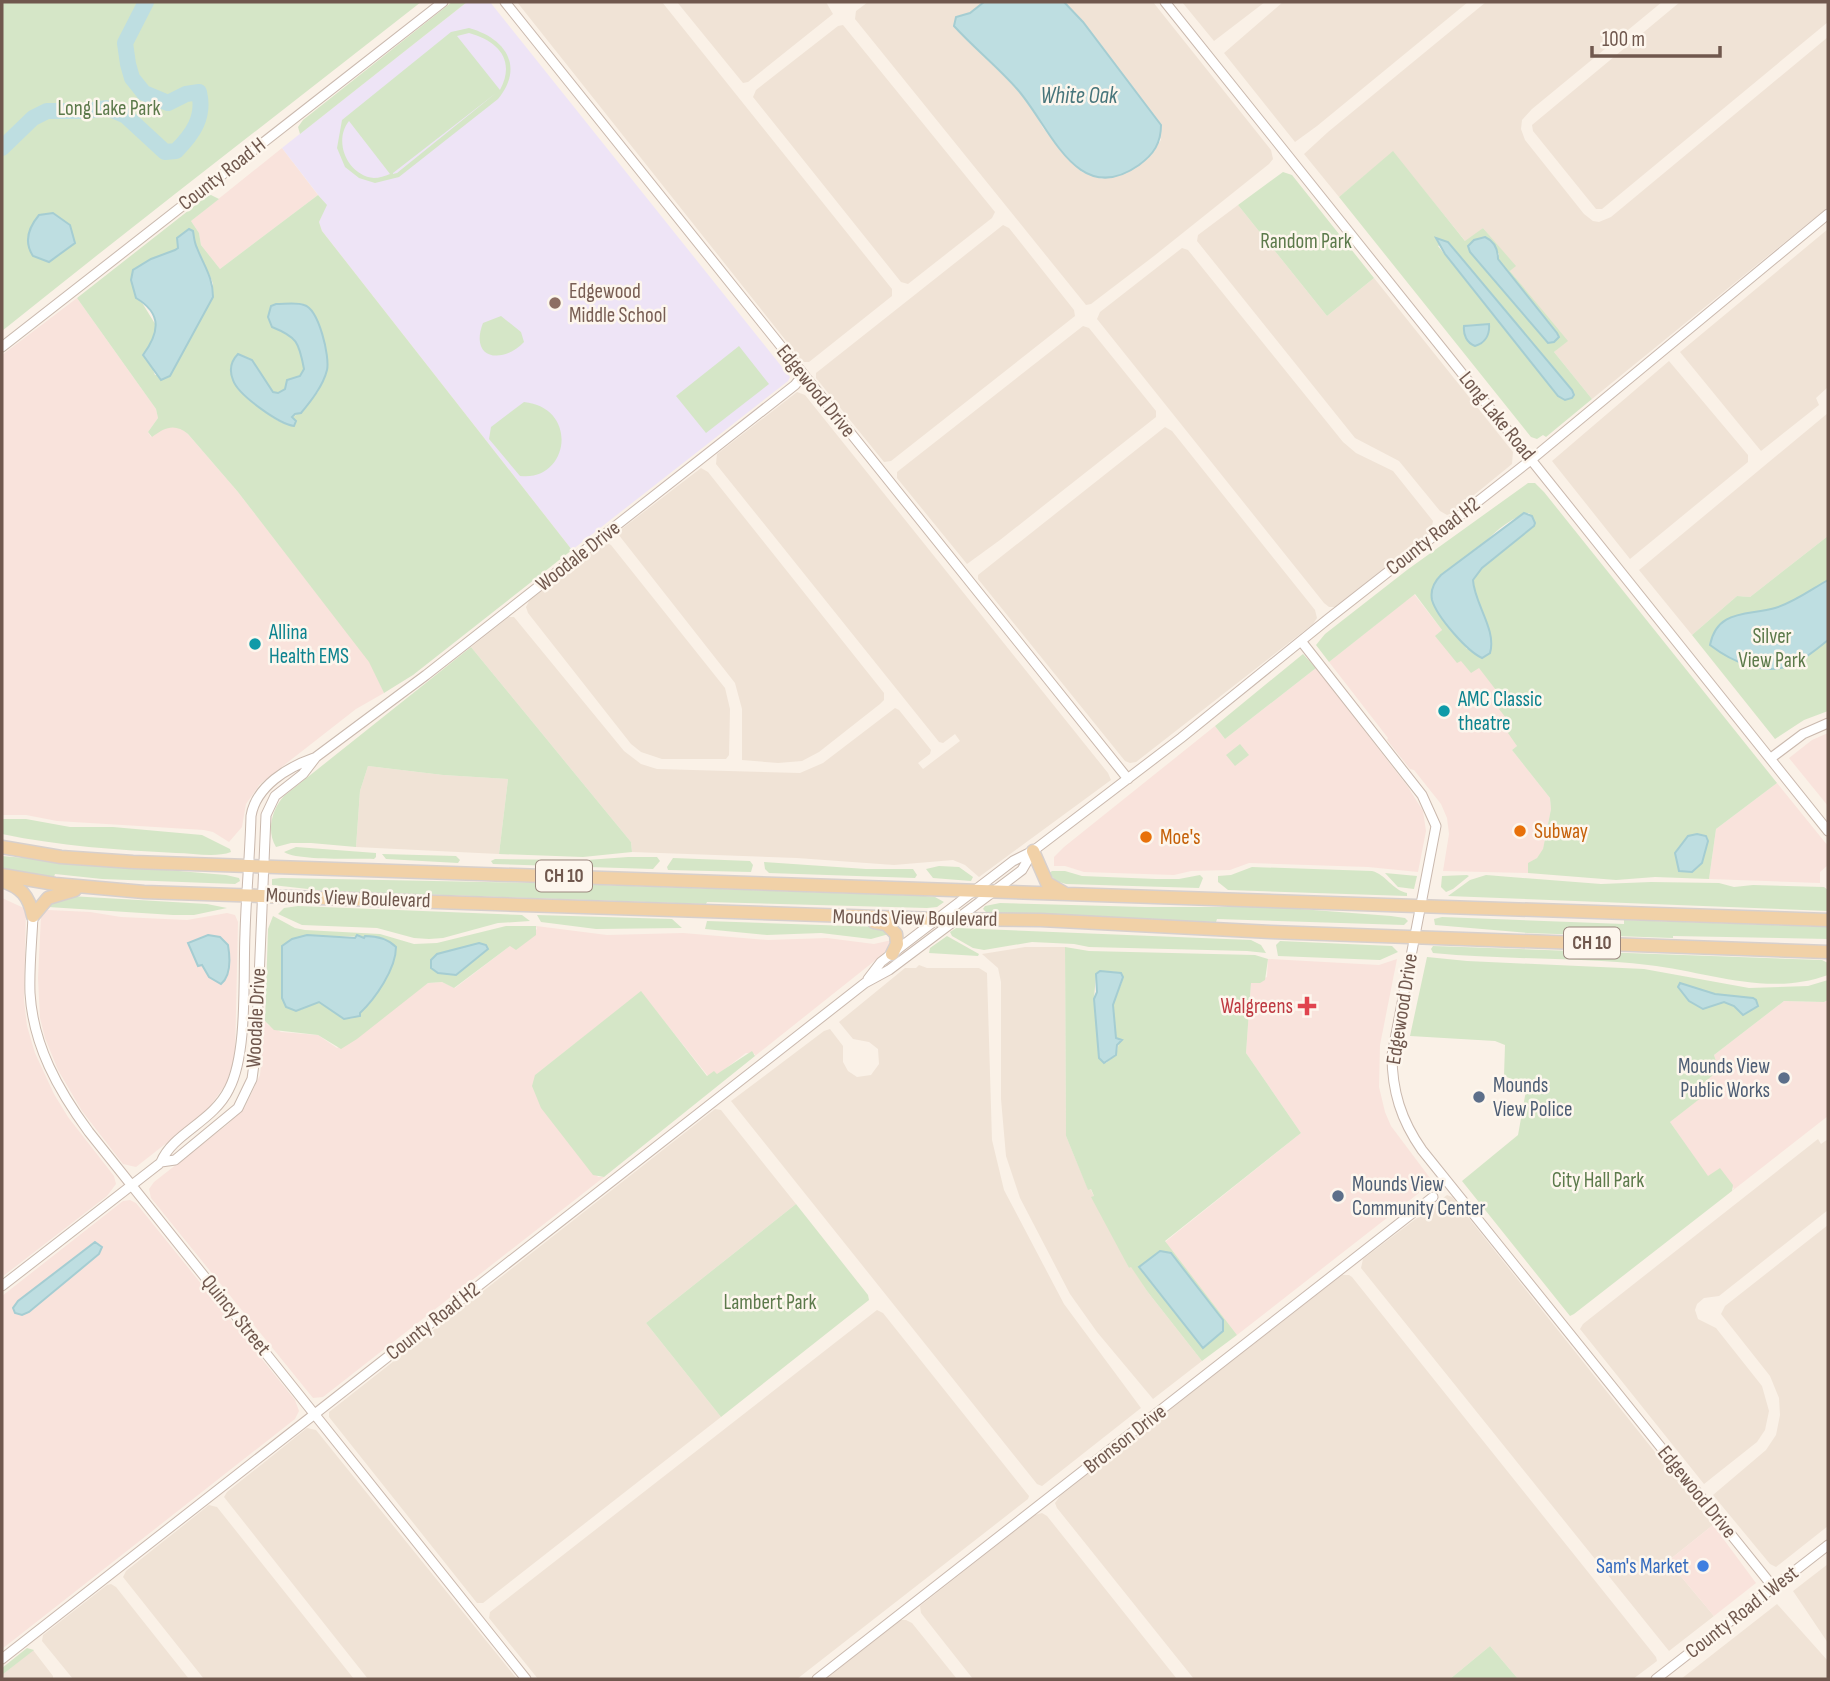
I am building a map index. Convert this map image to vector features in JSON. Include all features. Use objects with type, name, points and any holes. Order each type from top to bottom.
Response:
[{"type":"main road","name":"Mounds View Boulevard","points":[[2,847],[97,860],[264,867],[1828,920]]},
{"type":"main road","points":[[1033,851],[1047,883],[1067,894]]},
{"type":"main road","name":"Mounds View Boulevard","points":[[2,875],[99,889],[955,920],[1041,920],[1828,952]]},
{"type":"main road","points":[[2,881],[21,889],[29,900],[33,916]]},
{"type":"main road","points":[[33,916],[44,901],[55,895],[99,889]]},
{"type":"main road","points":[[828,915],[891,927],[898,939],[892,954]]},
{"type":"street","name":"County Road H","points":[[2,347],[443,2]]},
{"type":"street","name":"Edgewood Drive","points":[[505,2],[1128,779]]},
{"type":"street","name":"Long Lake Road","points":[[1165,2],[1828,831]]},
{"type":"street","name":"County Road H2","points":[[865,983],[881,962],[1013,861],[1033,851],[1128,779],[1532,459],[1828,214]]},
{"type":"street","name":"Woodale Drive","points":[[316,757],[295,765],[257,797],[251,816],[240,1050],[236,1074],[222,1101],[202,1122],[166,1150],[161,1163],[175,1160],[232,1114],[250,1086],[256,1049],[268,808],[275,796],[303,774],[316,757],[455,652],[795,385],[803,375]]},
{"type":"street","name":"Edgewood Drive","points":[[1301,641],[1428,805],[1436,826],[1436,838],[1413,937],[1392,1055],[1394,1091],[1413,1137],[1774,1588]]},
{"type":"street","points":[[1771,758],[1803,734],[1828,723]]},
{"type":"street","name":"County Road H2","points":[[2,1659],[865,983],[889,970],[1022,870],[1033,851]]},
{"type":"street","name":"Quincy Street","points":[[33,916],[30,990],[34,1027],[47,1063],[76,1114],[526,1679]]},
{"type":"street","points":[[2,1286],[159,1164]]},
{"type":"street","name":"Bronson Drive","points":[[817,1679],[1433,1198]]},
{"type":"street","name":"County Road I West","points":[[1656,1679],[1828,1545]]},
{"type":"shaded area","name":"Edgewood Middle School","points":[[467,2],[490,2],[790,377],[572,550],[322,231],[319,222],[326,205],[282,148]]},
{"type":"shaded area","points":[[517,2],[662,2],[892,289],[892,296],[809,362],[803,362]]},
{"type":"shaded area","points":[[677,2],[826,2],[833,14],[748,82],[743,83]]},
{"type":"shaded area","points":[[868,2],[984,2],[970,13],[956,17],[954,26],[1017,89],[1031,105],[1043,128],[1082,172],[1102,179],[1142,163],[1161,140],[1149,109],[1083,22],[1064,2],[1153,2],[1271,150],[1273,159],[1154,256],[1091,304],[1086,305],[855,19],[856,11]]},
{"type":"shaded area","points":[[1182,2],[1265,2],[1214,41]]},
{"type":"shaded area","points":[[1283,2],[1468,2],[1295,142],[1224,53]]},
{"type":"shaded area","points":[[1486,2],[1662,2],[1522,120],[1521,129],[1525,140],[1584,214],[1599,222],[1611,217],[1828,37],[1828,207],[1592,399],[1554,352],[1567,341],[1510,271],[1515,266],[1483,228],[1466,242],[1393,152],[1339,197],[1304,154]]},
{"type":"shaded area","points":[[1680,2],[1828,2],[1828,22],[1602,209],[1596,209],[1533,131],[1532,125]]},
{"type":"shaded area","points":[[843,25],[995,212],[992,218],[908,284],[901,282],[753,97],[756,90],[838,26]]},
{"type":"shaded area","points":[[282,148],[318,195],[220,269],[201,245],[199,233],[191,221]]},
{"type":"shaded area","points":[[1238,205],[1327,316],[1374,278],[1513,452],[1512,464],[1447,515],[1440,511],[1399,461],[1355,438],[1197,241],[1198,235]]},
{"type":"shaded area","points":[[1003,225],[1009,228],[1074,310],[1075,316],[891,461],[884,462],[816,378],[816,373]]},
{"type":"shaded area","points":[[1828,229],[1828,387],[1816,398],[1819,405],[1761,451],[1680,352]]},
{"type":"shaded area","points":[[1182,248],[1188,250],[1343,442],[1356,453],[1393,471],[1433,521],[1431,531],[1335,607],[1324,603],[1097,319],[1100,312]]},
{"type":"shaded area","points":[[77,298],[156,409],[158,418],[148,432],[151,437],[163,428],[172,426],[181,428],[188,434],[238,492],[370,662],[384,693],[356,709],[260,784],[246,804],[242,827],[229,842],[204,830],[2,815],[2,355]]},
{"type":"shaded area","points":[[1083,326],[1089,328],[1156,411],[1156,417],[967,564],[897,478],[897,472]]},
{"type":"shaded area","points":[[1669,361],[1748,455],[1748,462],[1630,559],[1552,461]]},
{"type":"shaded area","points":[[797,392],[805,395],[1111,780],[979,877],[965,865],[953,860],[894,865],[797,858],[632,852],[631,842],[471,647],[509,617],[514,617],[624,751],[641,764],[657,769],[800,773],[823,763],[895,708],[931,750],[930,754],[918,763],[923,769],[960,741],[955,734],[943,743],[939,742],[716,464],[717,454]]},
{"type":"shaded area","points":[[1828,413],[1828,536],[1750,597],[1737,596],[1692,635],[1639,570]]},
{"type":"shaded area","points":[[1165,427],[1172,431],[1315,610],[1317,618],[1313,624],[1136,762],[1130,763],[1125,761],[978,579],[978,575]]},
{"type":"shaded area","points":[[701,468],[708,472],[884,693],[884,700],[880,704],[819,752],[802,761],[778,763],[742,760],[742,709],[735,683],[618,534]]},
{"type":"shaded area","points":[[607,543],[725,688],[730,709],[729,755],[726,759],[662,759],[641,752],[631,744],[528,613],[526,607],[529,601],[602,544]]},
{"type":"shaded area","points":[[1414,594],[1442,630],[1436,636],[1457,662],[1461,660],[1479,667],[1502,698],[1506,718],[1517,746],[1512,750],[1550,798],[1551,809],[1543,850],[1528,864],[1528,873],[1443,871],[1449,834],[1447,818],[1441,804],[1387,740],[1329,662]]},
{"type":"shaded area","points":[[1316,668],[1408,787],[1423,811],[1426,831],[1418,872],[1368,867],[1249,863],[1230,870],[1191,871],[1174,875],[1084,872],[1065,866],[1054,866],[1054,857],[1064,847],[1215,726],[1225,739]]},
{"type":"shaded area","points":[[1828,733],[1828,806],[1789,758],[1812,740]]},
{"type":"shaded area","points":[[368,766],[508,779],[499,854],[356,847],[360,791]]},
{"type":"shaded area","points":[[1777,783],[1828,846],[1828,865],[1820,872],[1820,883],[1709,879],[1716,829]]},
{"type":"shaded area","points":[[2,898],[26,909],[24,1000],[27,1026],[35,1053],[68,1117],[114,1176],[116,1184],[107,1196],[2,1277]]},
{"type":"shaded area","points":[[43,911],[187,920],[227,913],[235,915],[238,922],[235,1057],[226,1084],[206,1112],[136,1167],[123,1164],[82,1111],[58,1070],[45,1038],[40,1018],[38,978],[41,916]]},
{"type":"shaded area","points":[[536,926],[607,935],[683,933],[768,940],[827,938],[874,944],[892,940],[887,951],[755,1056],[746,1053],[717,1075],[708,1076],[641,992],[535,1075],[598,1177],[604,1177],[323,1397],[313,1398],[151,1198],[149,1189],[245,1107],[260,1075],[265,1021],[281,1032],[318,1035],[337,1048],[428,983],[442,982],[455,988],[537,929]]},
{"type":"shaded area","points":[[1025,947],[1065,947],[1066,1136],[1088,1189],[1090,1188],[1129,1268],[1131,1266],[1147,1291],[1202,1361],[1153,1399],[1097,1332],[1070,1294],[1020,1198],[1006,1156],[1001,1099],[1001,982],[998,968],[982,954]]},
{"type":"shaded area","points":[[1268,959],[1379,965],[1397,959],[1380,1045],[1379,1087],[1391,1126],[1433,1182],[1237,1335],[1165,1242],[1301,1133],[1246,1053],[1251,983],[1267,977]]},
{"type":"shaded area","points":[[919,965],[927,968],[979,968],[987,973],[992,1140],[1004,1190],[1064,1304],[1141,1408],[1042,1486],[1037,1484],[731,1101],[830,1029],[843,1046],[843,1062],[848,1071],[857,1077],[871,1075],[879,1064],[878,1049],[869,1042],[853,1039],[839,1022],[905,968],[916,968]]},
{"type":"shaded area","points":[[1828,1000],[1828,1116],[1732,1191],[1734,1188],[1708,1177],[1670,1122],[1701,1097],[1696,1089],[1717,1064],[1714,1055],[1784,1001]]},
{"type":"shaded area","points":[[715,1109],[721,1110],[796,1204],[646,1323],[721,1417],[483,1603],[477,1603],[329,1417],[329,1412]]},
{"type":"shaded area","points":[[1818,1139],[1821,1144],[1828,1139],[1828,1210],[1719,1296],[1704,1298],[1695,1310],[1698,1319],[1716,1328],[1762,1386],[1769,1411],[1765,1430],[1757,1442],[1704,1484],[1580,1329]]},
{"type":"shaded area","points":[[1447,1195],[1452,1197],[1713,1525],[1668,1561],[1714,1616],[1669,1651],[1361,1268],[1363,1259]]},
{"type":"shaded area","points":[[123,1201],[136,1203],[295,1400],[299,1411],[295,1419],[2,1649],[2,1296]]},
{"type":"shaded area","points":[[1828,1225],[1828,1526],[1776,1567],[1770,1564],[1713,1495],[1766,1450],[1776,1435],[1780,1415],[1779,1398],[1770,1376],[1721,1314],[1725,1306]]},
{"type":"shaded area","points":[[1342,1275],[1352,1277],[1657,1661],[1633,1679],[1518,1679],[1490,1646],[1450,1679],[1194,1679],[1055,1503],[1060,1496]]},
{"type":"shaded area","points":[[877,1310],[883,1313],[1029,1496],[1028,1499],[797,1679],[538,1679],[489,1618],[490,1612]]},
{"type":"shaded area","points":[[307,1428],[316,1430],[517,1679],[368,1679],[224,1497]]},
{"type":"shaded area","points":[[209,1505],[217,1507],[354,1679],[204,1679],[123,1577],[126,1571]]},
{"type":"shaded area","points":[[1042,1513],[1177,1679],[973,1679],[921,1613],[920,1606],[1035,1515]]},
{"type":"shaded area","points":[[1713,1525],[1756,1583],[1714,1616],[1668,1561]]},
{"type":"shaded area","points":[[1828,1564],[1828,1643],[1793,1591]]},
{"type":"shaded area","points":[[111,1584],[189,1679],[73,1679],[42,1641],[43,1635]]},
{"type":"shaded area","points":[[1777,1604],[1828,1661],[1828,1679],[1681,1679]]},
{"type":"shaded area","points":[[901,1620],[912,1623],[957,1679],[826,1679]]},
{"type":"shaded area","points":[[33,1650],[53,1679],[2,1679],[2,1675]]},
{"type":"green space","name":"Long Lake Park","points":[[2,2],[421,2],[2,331]]},
{"type":"green space","points":[[452,2],[467,2],[300,134],[298,127],[303,120]]},
{"type":"green space","points":[[469,28],[493,39],[501,46],[510,65],[506,87],[498,99],[399,177],[375,183],[359,178],[345,167],[337,148],[342,120],[451,32]],"holes":[[[469,33],[488,41],[501,53],[506,70],[500,90],[457,36]],[[496,93],[397,173],[393,173]],[[349,121],[390,174],[374,178],[356,171],[345,156],[342,138]]]},
{"type":"green space","points":[[1393,151],[1465,241],[1483,228],[1516,266],[1510,271],[1568,341],[1554,352],[1592,399],[1546,437],[1531,437],[1339,197]],"holes":[[[1485,237],[1499,254],[1498,259]],[[1448,242],[1502,306],[1565,400],[1558,396],[1438,246]],[[1499,261],[1552,343],[1548,343]],[[1486,324],[1489,327],[1487,338],[1479,345],[1465,325]]]},
{"type":"green space","name":"Random Park","points":[[1283,172],[1292,175],[1374,278],[1327,316],[1238,205]]},
{"type":"green space","points":[[318,195],[327,205],[319,222],[322,231],[572,550],[413,675],[384,693],[369,662],[238,492],[188,434],[174,427],[152,437],[148,432],[158,418],[156,409],[77,298],[207,196],[219,199],[191,221],[199,233],[201,245],[220,269]],"holes":[[[194,236],[213,284],[170,376],[155,375],[153,370],[157,327],[141,301],[151,259],[175,250]],[[276,304],[305,305],[328,368],[318,392],[306,407],[292,418],[294,426],[270,416],[236,385],[252,361],[273,392],[278,393],[285,389],[287,380],[300,376],[304,369],[292,338],[272,327]]]},
{"type":"green space","points":[[501,316],[521,332],[524,342],[506,354],[490,355],[480,344],[483,323]]},
{"type":"green space","points":[[739,346],[769,384],[706,433],[676,396]]},
{"type":"green space","points":[[524,402],[542,407],[554,417],[560,430],[558,457],[549,468],[537,475],[520,476],[489,439],[491,427]]},
{"type":"green space","points":[[1528,483],[1535,483],[1544,492],[1777,783],[1716,829],[1709,879],[1655,877],[1616,880],[1528,873],[1528,863],[1537,858],[1543,849],[1551,809],[1550,798],[1512,750],[1517,746],[1503,721],[1506,718],[1495,704],[1502,698],[1479,668],[1471,673],[1461,661],[1457,663],[1435,636],[1442,630],[1415,594],[1329,662],[1316,645],[1325,634],[1407,570]],"holes":[[[1529,513],[1534,520],[1534,526],[1475,574],[1475,598],[1492,640],[1467,649],[1435,606],[1489,539],[1515,518]],[[1697,834],[1708,838],[1705,849],[1698,857],[1678,869],[1675,853],[1688,836]]]},
{"type":"green space","name":"Silver View Park","points":[[1828,536],[1828,711],[1804,720],[1775,739],[1692,635],[1737,596],[1750,597]]},
{"type":"green space","points":[[471,647],[631,842],[632,852],[583,857],[499,854],[508,779],[368,766],[360,791],[356,847],[291,843],[276,847],[271,834],[272,820],[276,807],[284,796]]},
{"type":"green space","points":[[1303,654],[1316,668],[1225,739],[1215,726]]},
{"type":"green space","points":[[1240,744],[1249,755],[1235,766],[1226,755]]},
{"type":"green space","points":[[2,819],[26,819],[70,827],[113,827],[202,835],[231,852],[204,855],[45,842],[2,834]]},
{"type":"green space","points":[[296,847],[376,853],[376,857],[314,858],[284,852]]},
{"type":"green space","points":[[382,854],[456,856],[460,860],[458,863],[386,859]]},
{"type":"green space","points":[[2,856],[226,875],[239,878],[240,881],[235,884],[102,879],[55,874],[54,877],[2,869]]},
{"type":"green space","points":[[657,857],[660,861],[653,869],[493,864],[491,861],[495,859],[587,860]]},
{"type":"green space","points":[[673,858],[750,861],[753,865],[751,872],[668,870]]},
{"type":"green space","points":[[764,862],[866,869],[913,869],[917,875],[915,878],[769,873]]},
{"type":"green space","points":[[939,866],[959,867],[973,877],[971,881],[933,878],[926,869]]},
{"type":"green space","points":[[1252,867],[1372,871],[1407,893],[1407,896],[1228,890],[1218,882],[1218,876],[1231,875]]},
{"type":"green space","points":[[1065,871],[1082,876],[1179,879],[1200,875],[1203,878],[1199,888],[1066,884],[1056,881],[1049,873]]},
{"type":"green space","points":[[1385,873],[1417,876],[1414,889],[1398,887]]},
{"type":"green space","points":[[1486,875],[1601,884],[1651,882],[1719,883],[1734,887],[1824,887],[1828,890],[1828,911],[1448,896],[1470,880]]},
{"type":"green space","points":[[1442,876],[1469,876],[1446,892],[1441,887]]},
{"type":"green space","points":[[272,879],[542,883],[925,896],[944,902],[937,907],[927,908],[706,904],[326,891],[272,885]]},
{"type":"green space","points":[[70,896],[207,904],[227,908],[194,915],[173,915],[48,907],[51,902]]},
{"type":"green space","points":[[1000,903],[1274,907],[1391,916],[1408,921],[1404,925],[1217,919],[1216,922],[998,914],[983,909],[985,906]]},
{"type":"green space","points":[[298,906],[522,915],[530,921],[498,923],[443,938],[429,939],[414,938],[377,928],[302,925],[278,914],[284,908]]},
{"type":"green space","points":[[537,915],[672,919],[682,928],[596,929],[541,922]]},
{"type":"green space","points":[[273,916],[295,928],[305,930],[380,934],[414,944],[437,943],[506,926],[536,926],[536,935],[516,950],[510,946],[454,988],[442,982],[428,983],[341,1049],[318,1035],[274,1030],[265,1021],[268,929]],"holes":[[[306,936],[367,937],[389,942],[396,947],[392,965],[381,986],[354,1018],[344,1019],[319,1002],[300,1010],[284,1003],[282,946],[292,939]]]},
{"type":"green space","points":[[1442,917],[1624,924],[1624,920],[1828,927],[1828,939],[1528,933],[1435,925],[1434,919]]},
{"type":"green space","points":[[707,921],[879,927],[889,934],[871,939],[821,933],[767,935],[705,929]]},
{"type":"green space","points":[[956,928],[1251,940],[1261,945],[1266,953],[1089,947],[1032,942],[984,950],[973,948],[952,936],[950,932]]},
{"type":"green space","points":[[947,936],[979,954],[978,956],[929,953],[930,948]]},
{"type":"green space","points":[[1280,941],[1392,946],[1398,952],[1380,960],[1278,956],[1276,945]]},
{"type":"green space","points":[[1433,946],[1822,960],[1828,963],[1828,975],[1783,984],[1761,983],[1621,962],[1433,953]]},
{"type":"green space","points":[[1065,947],[1089,951],[1255,955],[1268,959],[1265,980],[1251,983],[1246,1053],[1301,1133],[1165,1241],[1237,1335],[1202,1361],[1131,1267],[1129,1268],[1091,1197],[1094,1196],[1091,1189],[1088,1190],[1066,1136]],"holes":[[[1100,971],[1117,972],[1122,982],[1113,1005],[1116,1038],[1120,1039],[1116,1055],[1106,1063],[1094,999],[1096,974]],[[1171,1253],[1223,1320],[1223,1331],[1203,1348],[1139,1267]]]},
{"type":"green space","name":"City Hall Park","points":[[1427,957],[1644,969],[1749,988],[1808,986],[1828,980],[1828,1000],[1784,1001],[1714,1055],[1717,1064],[1712,1076],[1696,1089],[1702,1097],[1670,1122],[1708,1176],[1720,1168],[1733,1185],[1732,1191],[1570,1316],[1462,1181],[1518,1135],[1527,1085],[1504,1076],[1505,1045],[1495,1041],[1410,1036]]},
{"type":"green space","points":[[641,991],[707,1076],[714,1071],[717,1074],[752,1051],[755,1056],[604,1177],[593,1175],[541,1108],[532,1086],[535,1075]]},
{"type":"green space","name":"Lambert Park","points":[[796,1204],[868,1295],[869,1300],[721,1417],[646,1323]]},
{"type":"green space","points":[[1490,1646],[1518,1679],[1450,1679]]},
{"type":"green space","points":[[27,1648],[34,1650],[2,1675],[2,1668]]},
{"type":"water","name":"White Oak","points":[[984,2],[1064,2],[1083,22],[1161,125],[1158,143],[1149,157],[1117,176],[1099,177],[1082,171],[1068,158],[1018,90],[954,26],[956,17],[970,13]]},
{"type":"water","points":[[53,213],[70,225],[75,243],[49,262],[33,256],[28,240],[32,224],[39,215]]},
{"type":"water","points":[[189,229],[193,231],[196,246],[210,277],[213,297],[170,376],[161,380],[143,355],[155,332],[154,317],[145,304],[136,298],[131,280],[133,270],[178,248],[177,238]]},
{"type":"water","points":[[1485,237],[1493,243],[1498,259],[1557,333],[1559,337],[1554,342],[1548,343],[1470,252],[1468,246],[1474,240]]},
{"type":"water","points":[[1436,238],[1448,242],[1572,390],[1572,398],[1565,400],[1558,396],[1445,254]]},
{"type":"water","points":[[298,304],[309,308],[319,324],[327,355],[327,370],[323,382],[301,413],[292,417],[296,421],[294,426],[279,420],[251,401],[236,386],[231,373],[232,363],[238,354],[252,360],[273,392],[278,393],[285,389],[287,380],[300,376],[304,369],[298,346],[287,334],[272,327],[268,317],[271,306]]},
{"type":"water","points":[[1489,324],[1488,335],[1482,343],[1475,346],[1468,341],[1464,326]]},
{"type":"water","points":[[1524,513],[1532,516],[1534,526],[1482,568],[1473,580],[1490,635],[1490,653],[1482,658],[1446,624],[1432,600],[1432,590],[1441,575]]},
{"type":"water","points":[[1828,580],[1828,640],[1797,663],[1770,669],[1749,666],[1710,645],[1719,625],[1726,620],[1782,606]]},
{"type":"water","points":[[1688,836],[1706,836],[1708,841],[1702,863],[1692,872],[1679,871],[1675,853]]},
{"type":"water","points":[[208,935],[220,937],[228,945],[228,971],[221,984],[209,977],[202,965],[198,966],[188,943]]},
{"type":"water","points":[[307,935],[373,937],[386,940],[396,947],[389,974],[360,1016],[344,1019],[319,1002],[296,1011],[286,1007],[282,998],[282,946],[292,939]]},
{"type":"water","points":[[479,943],[486,945],[488,949],[456,975],[438,973],[431,968],[431,960],[437,954]]},
{"type":"water","points":[[1100,971],[1121,973],[1123,977],[1113,1005],[1116,1038],[1122,1040],[1117,1045],[1116,1055],[1104,1063],[1099,1058],[1094,999],[1097,992],[1096,974]]},
{"type":"water","points":[[1680,983],[1715,994],[1753,998],[1758,1006],[1743,1015],[1734,1006],[1724,1002],[1703,1009],[1689,1001],[1678,987]]},
{"type":"water","points":[[95,1242],[102,1247],[99,1254],[29,1312],[22,1315],[15,1313],[13,1308],[18,1301]]},
{"type":"water","points":[[1160,1251],[1171,1253],[1223,1320],[1223,1331],[1203,1348],[1139,1267]]},
{"type":"waterway","points":[[2,148],[33,118],[47,111],[108,108],[126,116],[165,152],[176,151],[188,138],[199,117],[199,92],[186,94],[168,103],[144,93],[132,78],[125,43],[146,2]]},
{"type":"place","name":"Edgewood Middle School","points":[[555,303]]},
{"type":"place","name":"Allina Health EMS","points":[[255,644]]},
{"type":"place","name":"AMC Classic theatre","points":[[1444,711]]},
{"type":"place","name":"Subway","points":[[1520,831]]},
{"type":"place","name":"Moe's","points":[[1146,837]]},
{"type":"place","name":"Walgreens","points":[[1307,1006]]},
{"type":"place","name":"Mounds View Public Works","points":[[1784,1078]]},
{"type":"place","name":"Mounds View Police","points":[[1479,1097]]},
{"type":"place","name":"Mounds View Community Center","points":[[1338,1196]]},
{"type":"place","name":"Sam's Market","points":[[1703,1566]]}]
